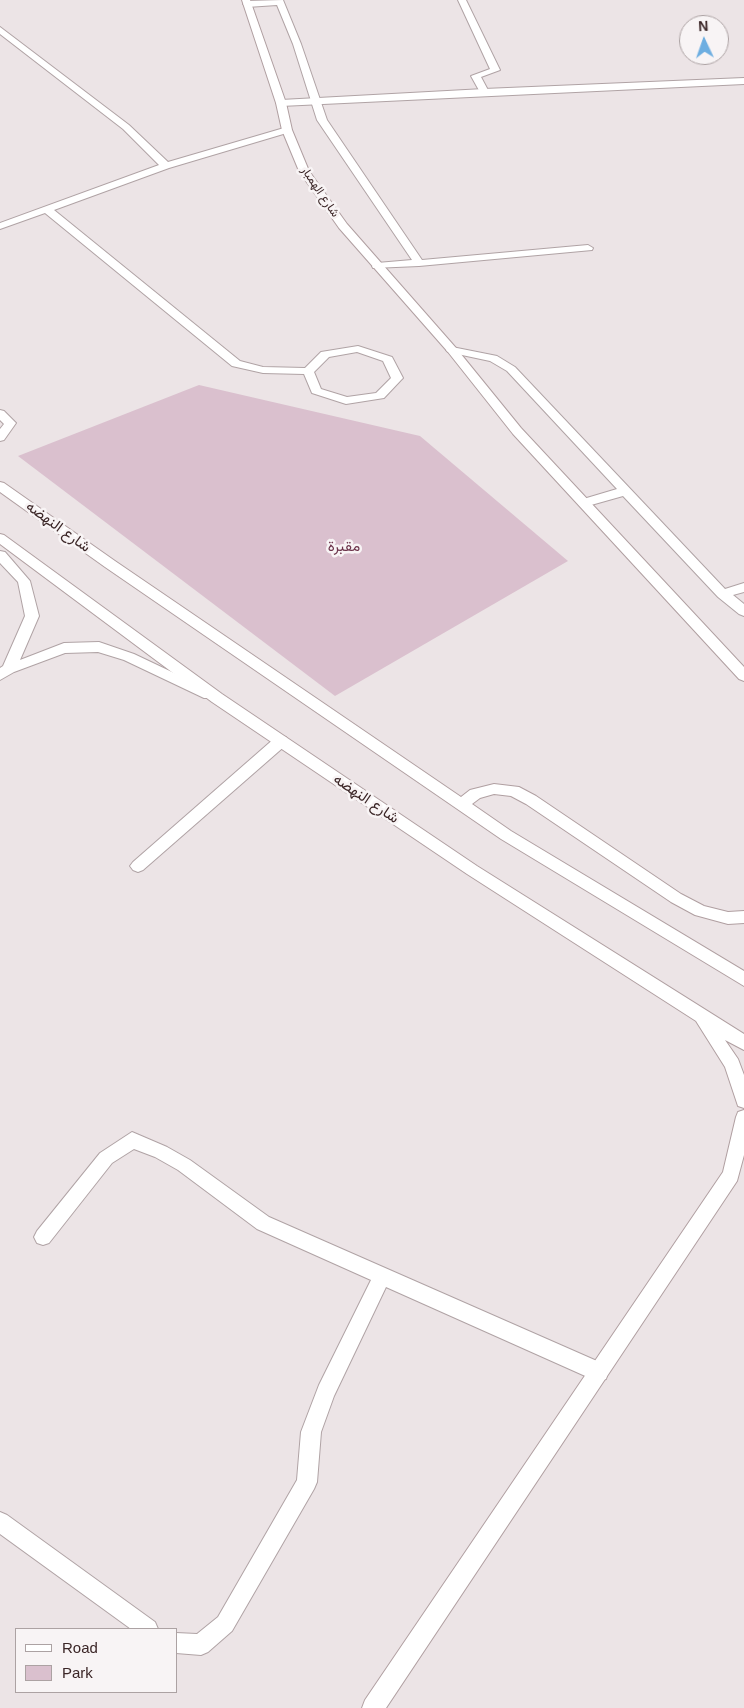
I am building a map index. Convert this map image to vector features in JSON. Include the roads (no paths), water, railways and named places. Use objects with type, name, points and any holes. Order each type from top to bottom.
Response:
[{"type":"street","points":[[462,0],[495,70],[476,76],[484,92]]},
{"type":"street","points":[[247,2],[279,1],[297,44],[322,120],[419,263]]},
{"type":"street","name":"شارع الهمبار","points":[[247,2],[281,103],[287,130],[304,171],[342,226],[452,350],[517,431],[744,676]]},
{"type":"street","points":[[0,30],[126,127],[166,166]]},
{"type":"street","points":[[281,103],[744,81]]},
{"type":"street","points":[[0,226],[166,166],[287,130]]},
{"type":"street","points":[[48,210],[236,364],[263,370],[308,371],[325,354],[358,349],[388,359],[397,378],[380,396],[346,401],[316,391],[308,371]]},
{"type":"street","points":[[378,266],[588,248]]},
{"type":"street","points":[[452,350],[493,358],[503,363],[723,594],[744,611]]},
{"type":"street","points":[[0,414],[10,423],[0,437]]},
{"type":"street","name":"شارع النهضه","points":[[0,486],[110,564],[506,835],[744,979]]},
{"type":"street","points":[[584,503],[626,491]]},
{"type":"street","name":"شارع النهضه","points":[[0,538],[217,698],[281,742],[472,870],[744,1043]]},
{"type":"street","points":[[0,555],[24,581],[32,616],[5,672]]},
{"type":"street","points":[[723,594],[744,587]]},
{"type":"street","points":[[5,672],[64,648],[99,647],[129,657],[217,698]]},
{"type":"street","points":[[138,866],[281,742]]},
{"type":"street","points":[[461,804],[476,794],[494,789],[514,791],[531,800],[676,898],[700,911],[728,918],[744,917]]},
{"type":"street","points":[[702,1018],[732,1064],[744,1101]]},
{"type":"street","points":[[373,1708],[599,1372],[737,1173],[744,1117]]},
{"type":"street","points":[[42,1237],[106,1158],[132,1140],[161,1152],[184,1165],[263,1223],[599,1372]]},
{"type":"street","points":[[178,1644],[201,1646],[225,1624],[307,1482],[311,1432],[326,1392],[382,1276]]},
{"type":"street","points":[[0,1522],[147,1628]]},
{"type":"park label","name":"مقبرة","points":[[344,547]]}]
